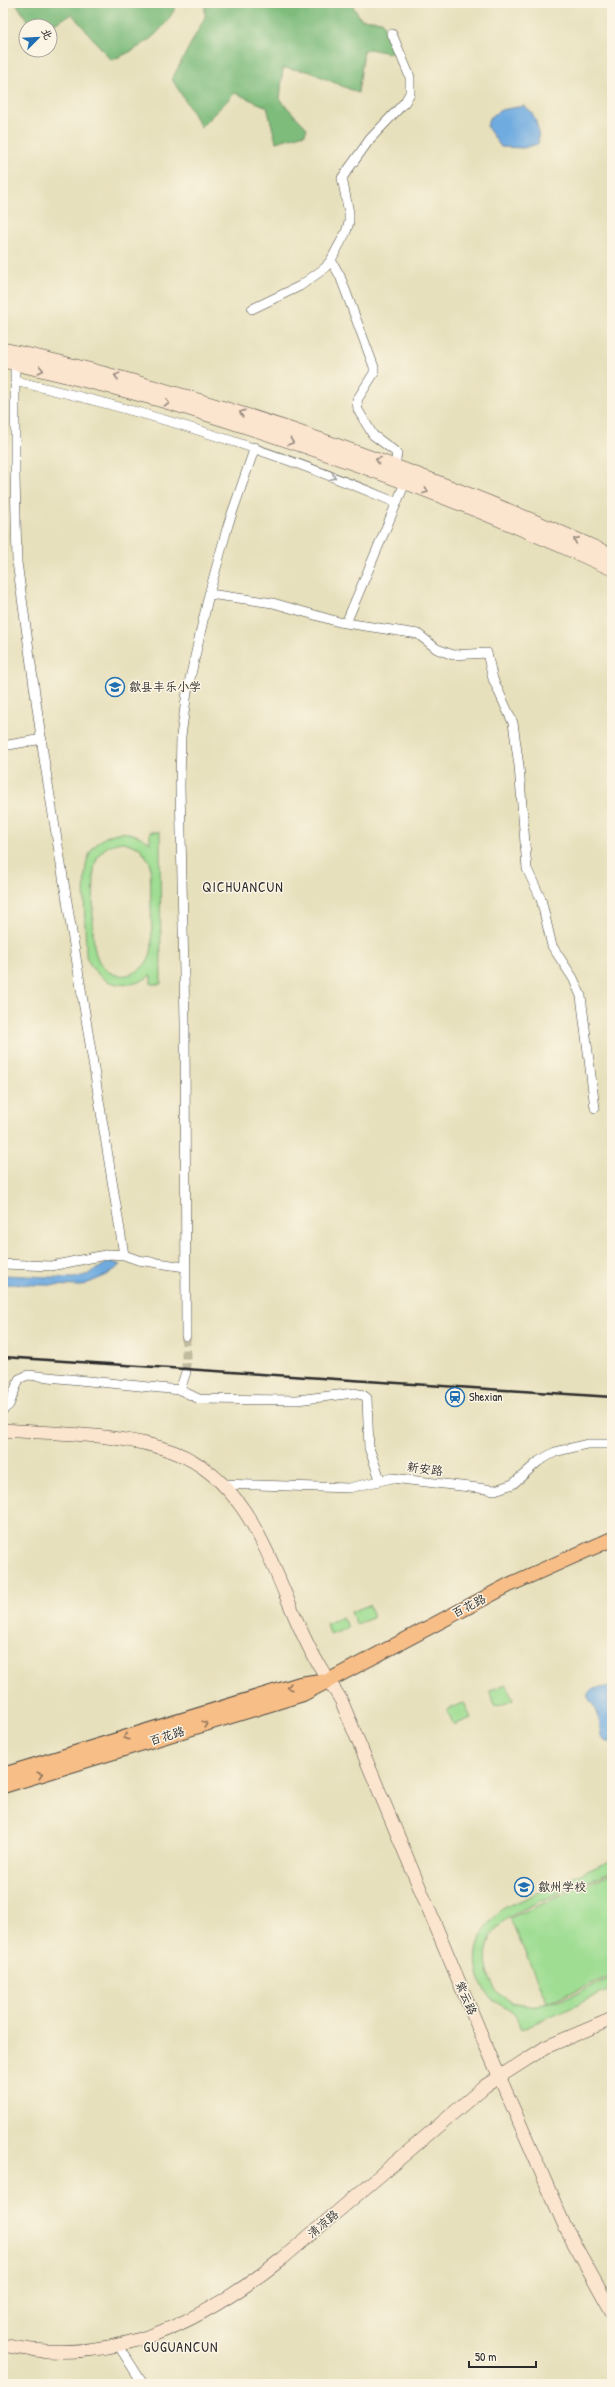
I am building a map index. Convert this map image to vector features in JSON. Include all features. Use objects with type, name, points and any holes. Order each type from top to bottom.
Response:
[{"type":"main road","name":"百花路","points":[[3,1786],[303,1694],[510,1585],[612,1539]]},
{"type":"main road","name":"百花路","points":[[3,1775],[300,1684],[328,1680]]},
{"type":"street","points":[[252,310],[300,286],[325,268],[346,232],[349,222],[349,213],[341,181],[343,176],[370,139],[405,102],[410,93],[410,77],[392,34]]},
{"type":"street","points":[[331,260],[340,276],[374,367],[374,373],[357,400],[358,410],[373,435],[397,453],[395,466]]},
{"type":"street","points":[[3,349],[178,393],[395,466],[497,506],[612,556]]},
{"type":"street","points":[[9,363],[15,381],[17,562],[42,739],[124,1255]]},
{"type":"street","points":[[9,363],[175,405],[405,483],[493,517],[612,569]]},
{"type":"street","points":[[15,381],[134,410],[255,447],[397,503]]},
{"type":"street","points":[[186,1336],[185,1022],[180,761],[187,692],[209,594],[228,525],[255,447]]},
{"type":"street","points":[[346,623],[405,483]]},
{"type":"street","points":[[209,594],[273,603],[346,623],[418,634],[436,649],[453,655],[487,654],[493,679],[513,723],[519,766],[527,869],[539,895],[552,946],[573,978],[581,996],[595,1108]]},
{"type":"street","points":[[3,746],[42,739]]},
{"type":"street","points":[[3,1264],[51,1266],[110,1254],[124,1255],[138,1260],[185,1267]]},
{"type":"street","points":[[180,1390],[186,1372]]},
{"type":"street","points":[[3,1410],[9,1404],[19,1379],[28,1376],[180,1390],[199,1398],[297,1400],[335,1394],[363,1395],[367,1403],[369,1448],[380,1479]]},
{"type":"street","name":"紫云路","points":[[3,1430],[90,1436],[152,1446],[186,1458],[222,1484],[241,1505],[254,1525],[311,1651],[341,1700],[499,2075],[566,2229],[612,2312]]},
{"type":"street","name":"新安路","points":[[222,1484],[348,1488],[360,1487],[380,1479],[399,1478],[495,1490],[512,1484],[539,1461],[555,1452],[587,1444],[612,1444]]},
{"type":"street","name":"清凉路","points":[[3,2345],[26,2349],[64,2351],[119,2346],[148,2338],[176,2327],[213,2307],[248,2284],[282,2258],[499,2075],[546,2047],[612,2019]]},
{"type":"street","points":[[119,2346],[143,2384]]},
{"type":"green space","points":[[16,3],[178,3],[165,23],[150,39],[133,50],[111,60],[72,14],[58,22],[58,18],[26,18]]},
{"type":"green space","points":[[205,3],[351,3],[361,19],[382,21],[395,54],[369,49],[364,51],[358,93],[308,71],[283,68],[280,100],[307,128],[305,134],[276,142],[267,107],[235,93],[201,127],[172,79],[205,17]]},
{"type":"green space","points":[[150,832],[160,832],[161,984],[151,984],[151,975],[142,981],[132,984],[123,985],[114,983],[105,980],[97,974],[86,956],[84,891],[88,858],[98,843],[113,834],[133,834],[150,843]],"holes":[[[124,842],[140,848],[150,862],[152,945],[150,956],[145,965],[129,975],[119,975],[111,973],[103,967],[97,957],[95,949],[93,916],[94,873],[96,861],[102,851],[112,845]]]},
{"type":"green space","points":[[369,1605],[373,1613],[373,1618],[356,1624],[351,1612]]},
{"type":"green space","points":[[342,1617],[348,1627],[331,1635],[326,1624]]},
{"type":"green space","points":[[506,1684],[513,1700],[496,1707],[489,1691]]},
{"type":"green space","points":[[464,1702],[471,1718],[454,1725],[447,1710]]},
{"type":"green space","points":[[612,1860],[612,1871],[551,1896],[519,1912],[506,1919],[498,1926],[491,1936],[487,1948],[486,1960],[488,1972],[497,1991],[510,2002],[526,2005],[543,2004],[580,1992],[612,1977],[612,1989],[521,2029],[515,2015],[491,1998],[482,1984],[476,1960],[481,1937],[494,1916],[504,1908]]},
{"type":"green space","points":[[612,1873],[612,1975],[547,2003],[510,1918]]},
{"type":"water","points":[[524,106],[532,113],[536,122],[538,128],[538,144],[523,148],[501,147],[487,127],[489,118],[501,110]]},
{"type":"water","points":[[110,1261],[121,1265],[107,1275],[81,1286],[3,1284],[3,1275],[74,1278],[89,1274]]},
{"type":"water","points":[[612,1686],[612,1742],[607,1742],[600,1733],[597,1712],[587,1695],[592,1689]]},
{"type":"tunnel","points":[[186,1336],[186,1372]]},
{"type":"railway","points":[[3,1357],[612,1397]]},
{"type":"place","name":"歙县丰乐小学","points":[[115,687]]},
{"type":"place","name":"Shexian","points":[[455,1397]]},
{"type":"place","name":"歙州学校","points":[[524,1887]]},
{"type":"district","name":"QICHUANCUN","points":[[243,887]]},
{"type":"district","name":"GUGUANCUN","points":[[181,2347]]}]
